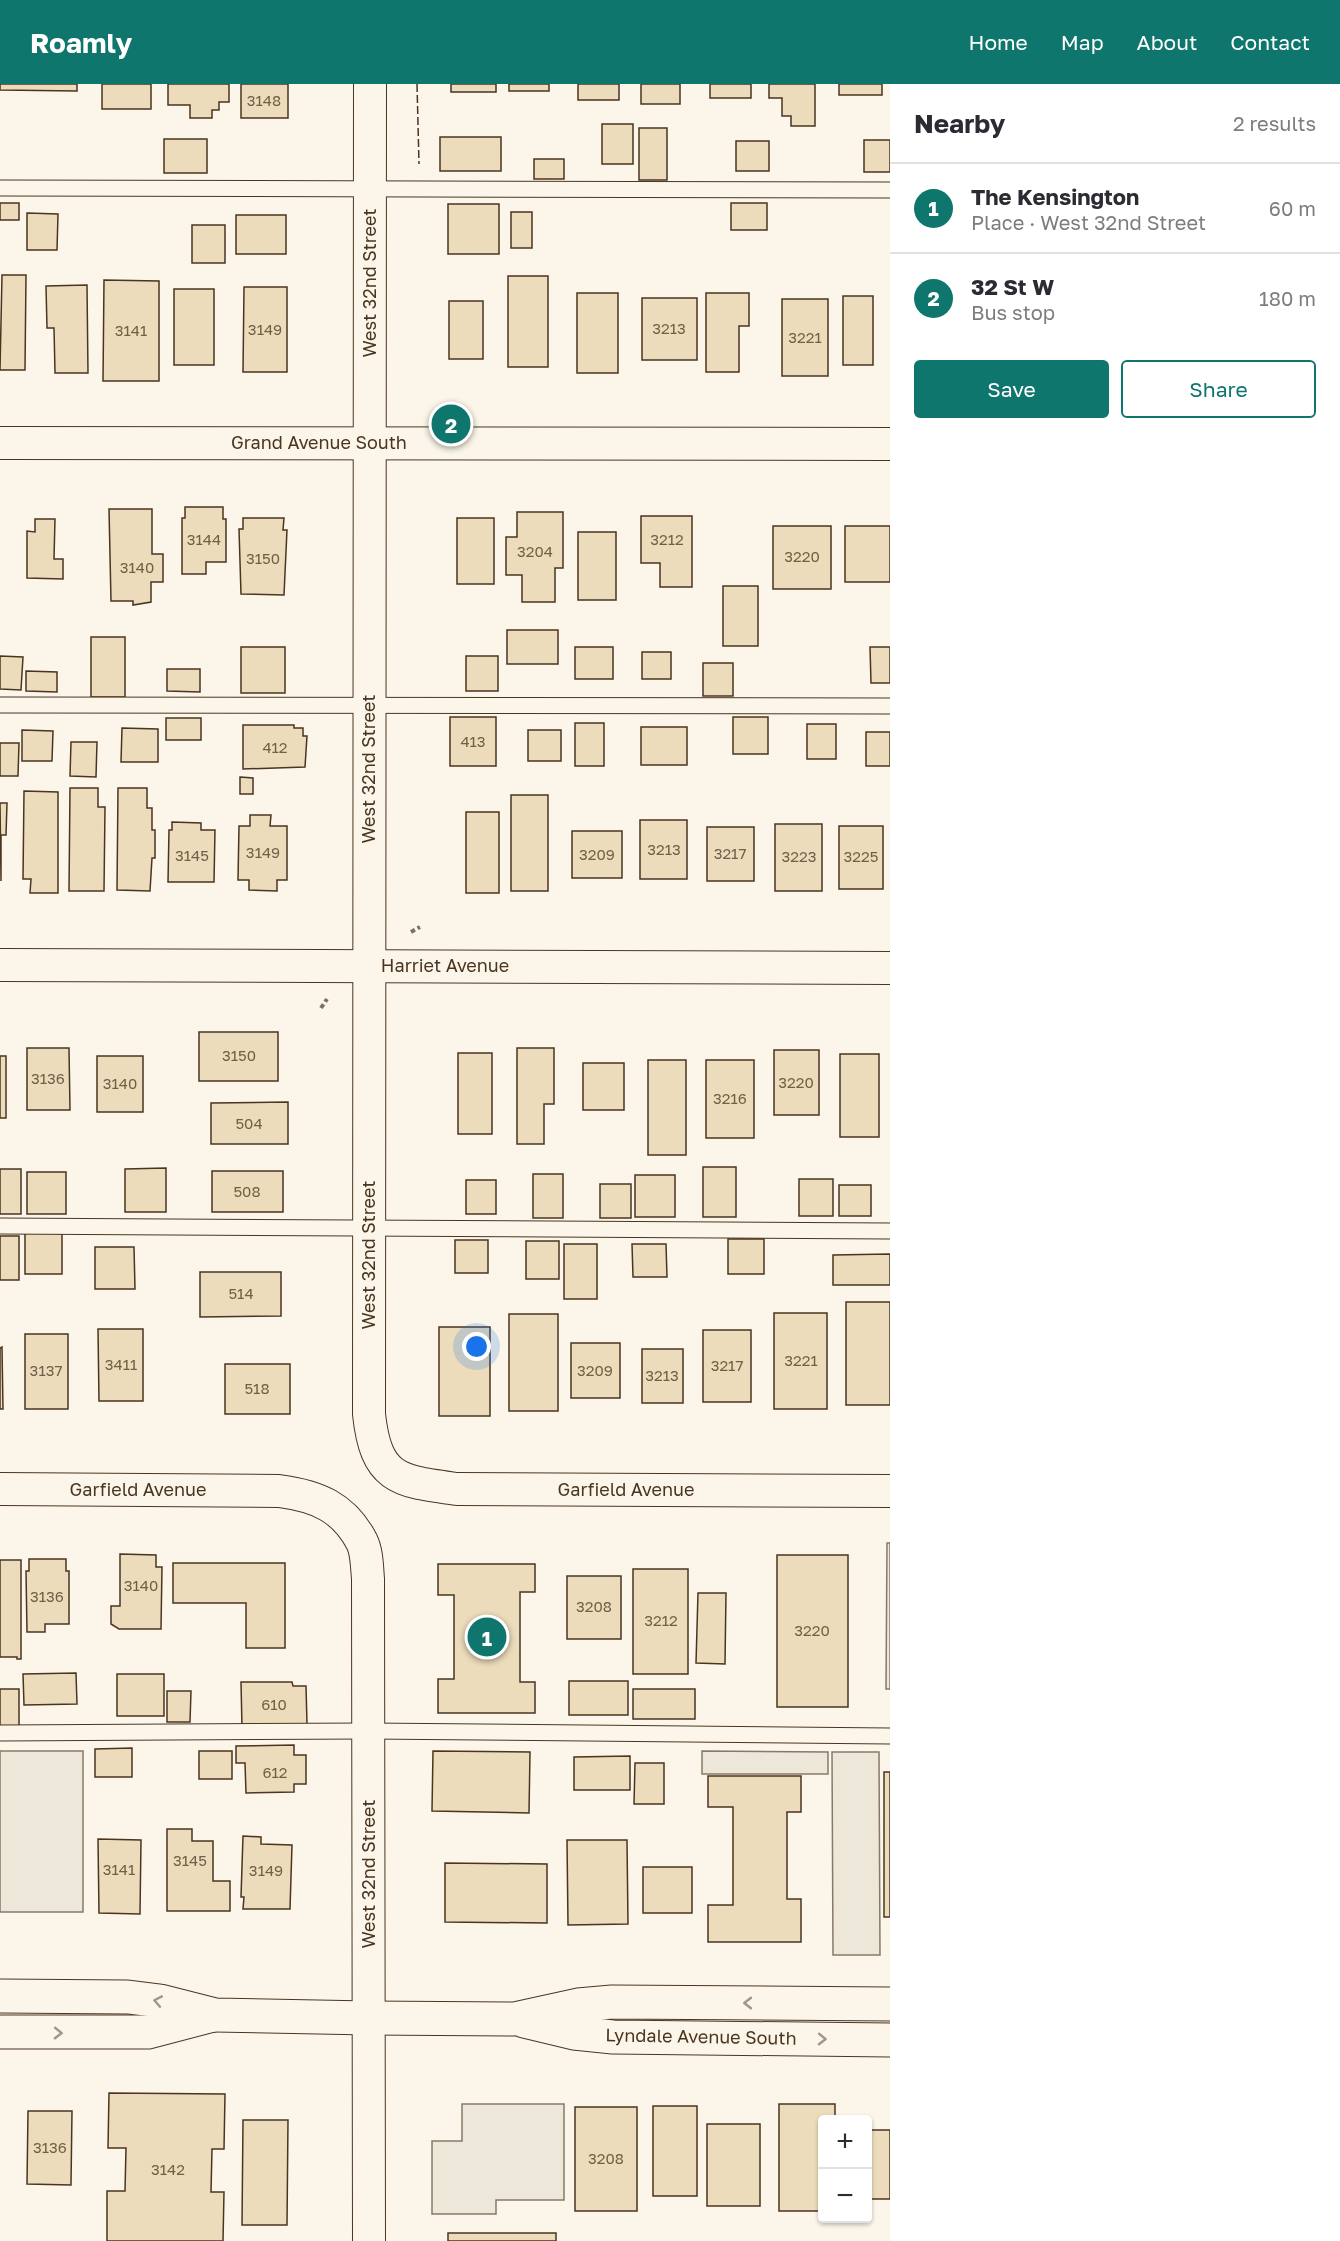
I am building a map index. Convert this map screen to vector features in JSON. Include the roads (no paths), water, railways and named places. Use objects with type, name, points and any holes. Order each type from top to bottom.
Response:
[{"type":"main road","name":"Lyndale Avenue South","points":[[0,1996],[145,1998],[215,2015],[369,2018],[514,2019],[578,2005],[612,2002],[890,2004]]},
{"type":"main road","name":"Lyndale Avenue South","points":[[0,2032],[148,2032],[215,2015]]},
{"type":"main road","name":"Lyndale Avenue South","points":[[514,2019],[574,2033],[613,2037],[890,2040]]},
{"type":"street","name":"West 32nd Street","points":[[370,84],[369,1414],[376,1452]]},
{"type":"street","name":"Grand Avenue South","points":[[0,443],[890,444]]},
{"type":"street","name":"Harriet Avenue","points":[[0,965],[890,968]]},
{"type":"street","name":"Garfield Avenue","points":[[376,1452],[394,1476],[416,1483],[457,1489],[890,1491]]},
{"type":"street","name":"Garfield Avenue","points":[[0,1489],[279,1491],[310,1495],[342,1513]]},
{"type":"street","name":"West 32nd Street","points":[[342,1513],[363,1544],[369,1579],[369,2241]]},
{"type":"lane","points":[[0,188],[890,190]]},
{"type":"lane","points":[[0,705],[890,706]]},
{"type":"lane","points":[[0,1226],[890,1231]]},
{"type":"lane","points":[[0,1733],[369,1731],[890,1736]]},
{"type":"place","name":"32 St W","points":[[451,424]]},
{"type":"place","name":"The Kensington","points":[[487,1637]]}]
